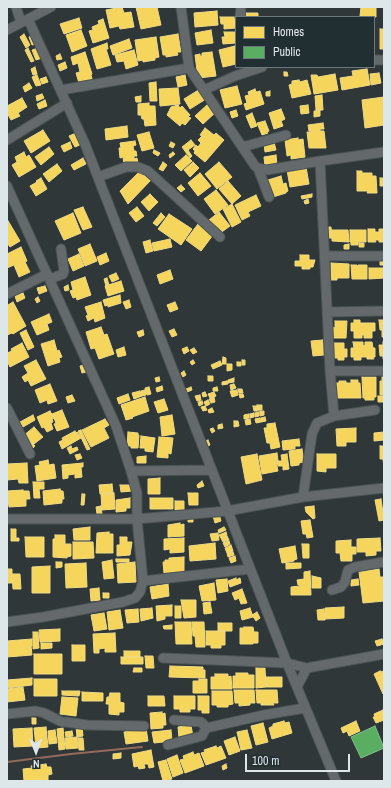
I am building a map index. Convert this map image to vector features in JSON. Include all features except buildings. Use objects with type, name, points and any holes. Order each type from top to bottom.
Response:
[{"type":"street","points":[[16,7],[25,20],[61,90],[85,144],[227,511],[287,663],[298,687],[305,708],[336,781]]},
{"type":"street","points":[[7,30],[51,7]]},
{"type":"street","points":[[181,7],[189,68],[255,166],[258,168],[269,197]]},
{"type":"street","points":[[61,90],[189,68]]},
{"type":"street","points":[[204,90],[235,76],[259,68]]},
{"type":"street","points":[[7,140],[67,103]]},
{"type":"street","points":[[242,147],[286,135]]},
{"type":"street","points":[[258,168],[268,170],[384,152]]},
{"type":"street","points":[[320,161],[330,371],[334,416]]},
{"type":"street","points":[[98,177],[126,167],[138,167],[148,170],[220,237]]},
{"type":"street","points":[[7,186],[116,426],[137,493],[137,519],[143,581],[140,592],[135,598],[124,602],[7,622]]},
{"type":"street","points":[[7,294],[48,276],[63,274],[64,271],[61,249]]},
{"type":"street","points":[[325,256],[384,256]]},
{"type":"street","points":[[328,312],[384,311]]},
{"type":"street","points":[[330,371],[384,370]]},
{"type":"street","points":[[7,408],[30,454]]},
{"type":"street","points":[[303,497],[312,434],[317,423],[334,416],[374,410]]},
{"type":"street","points":[[131,471],[211,470]]},
{"type":"street","points":[[7,519],[137,519],[227,511],[303,497],[384,488]]},
{"type":"street","points":[[332,590],[340,587],[345,582],[348,570],[355,567],[384,562]]},
{"type":"street","points":[[143,581],[250,569]]},
{"type":"street","points":[[163,658],[287,663],[307,668],[384,654]]},
{"type":"street","points":[[298,687],[307,668]]},
{"type":"street","points":[[206,728],[264,715],[305,708]]},
{"type":"street","points":[[7,714],[36,711],[44,713],[62,722],[87,725],[144,726]]},
{"type":"street","points":[[174,720],[201,722],[206,728]]},
{"type":"street","points":[[168,745],[202,736],[206,728]]},
{"type":"waterway","points":[[7,762],[142,747]]}]
